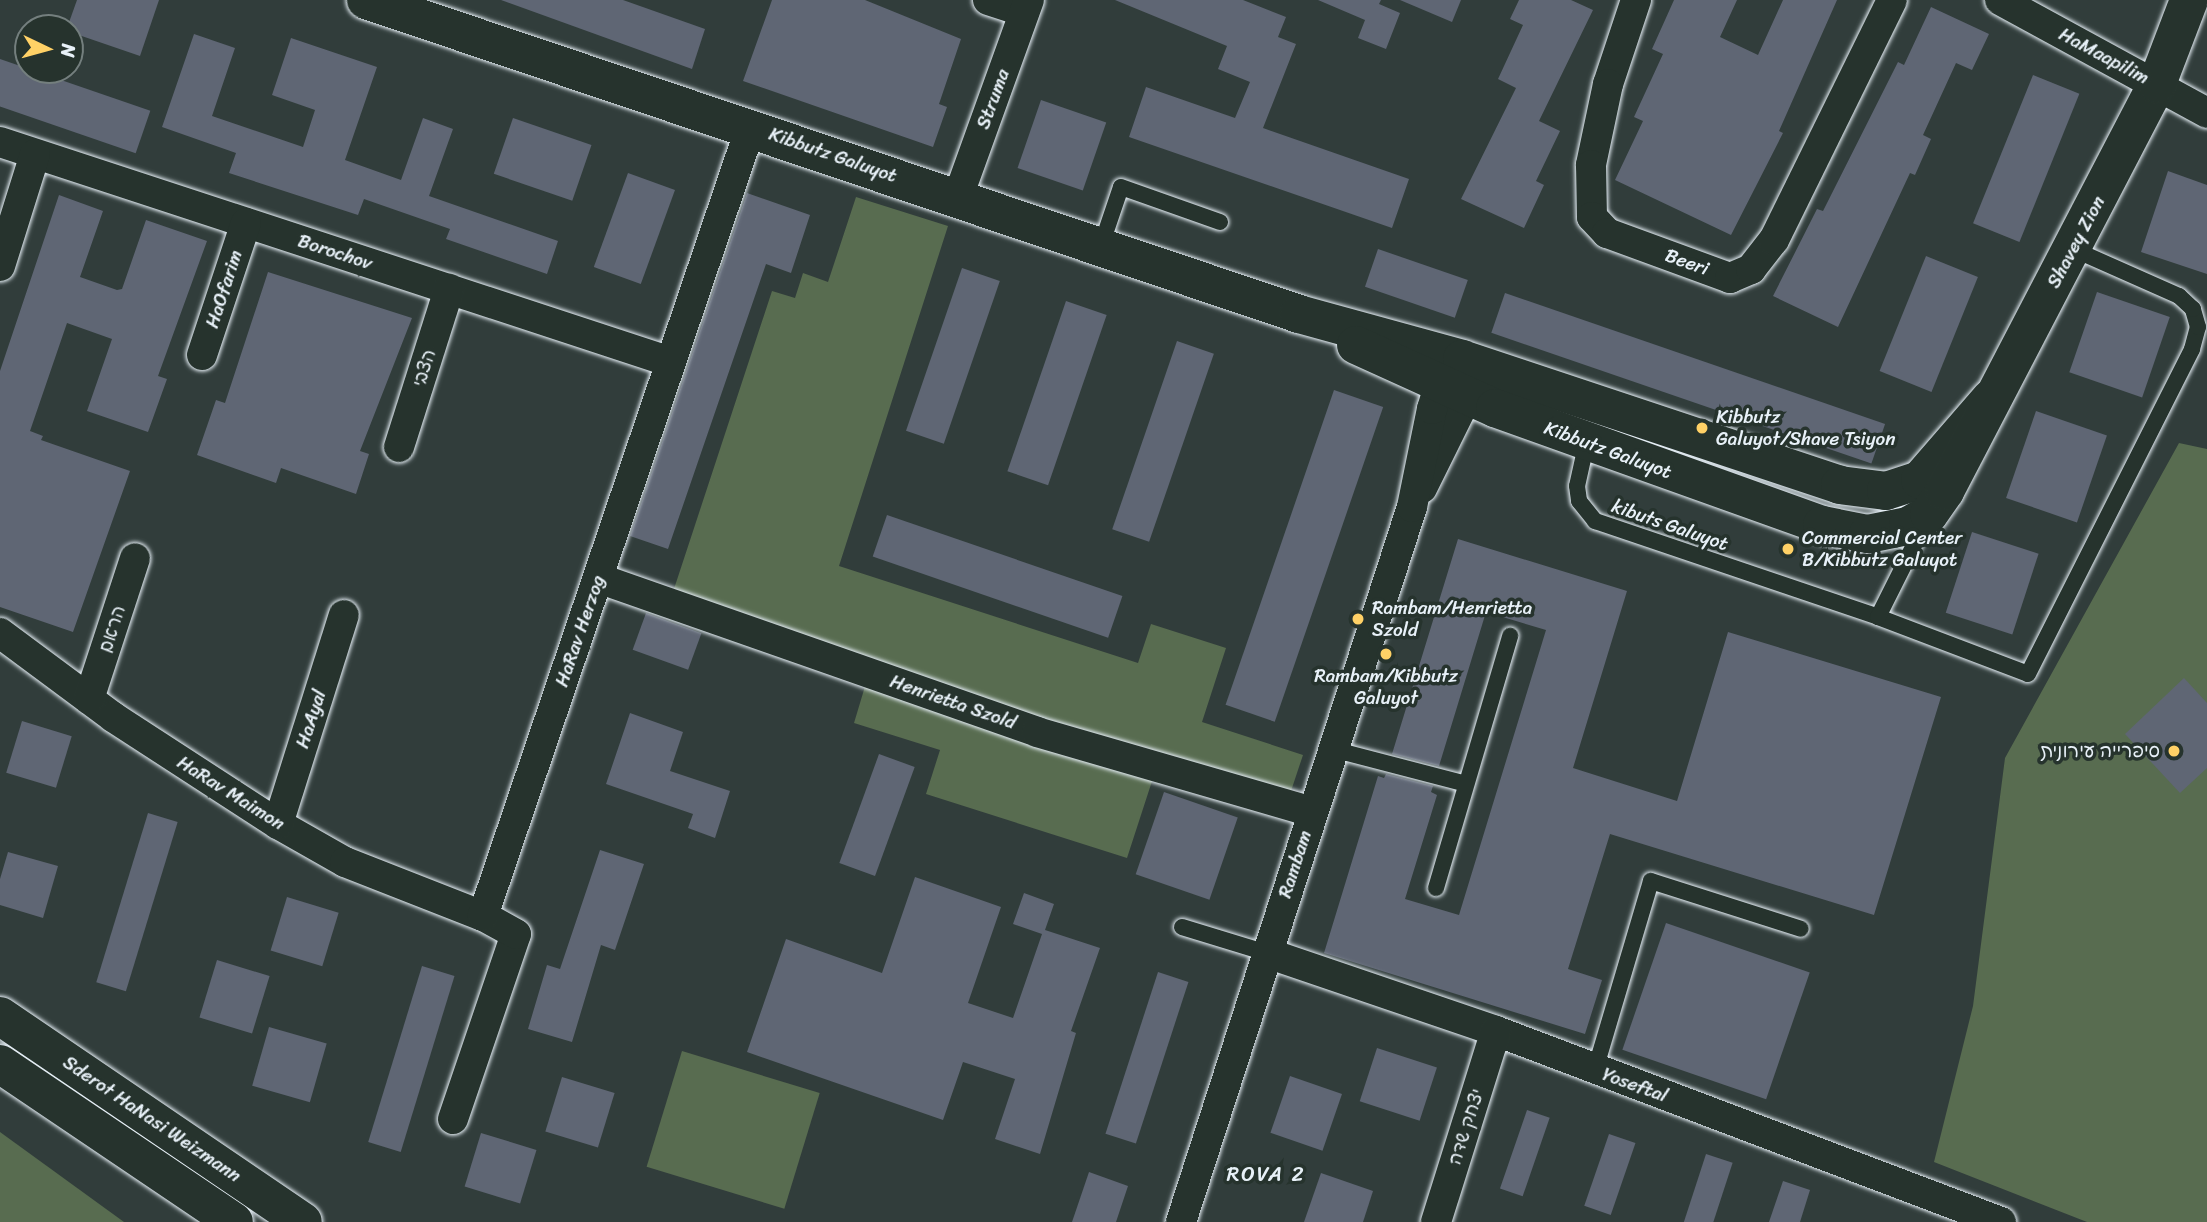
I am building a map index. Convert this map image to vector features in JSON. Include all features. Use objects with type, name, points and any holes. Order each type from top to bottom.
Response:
[{"type":"street","name":"Kibbutz Galuyot","points":[[366,0],[751,126],[1299,314],[1456,381],[1585,442],[1846,530],[1889,533],[1929,514]]},
{"type":"street","points":[[988,0],[1027,6]]},
{"type":"street","name":"Beeri","points":[[1636,0],[1608,84],[1591,165],[1592,217],[1607,233],[1730,278],[1751,269],[1774,240],[1892,0]]},
{"type":"street","name":"HaMaapilim","points":[[2000,0],[2207,113]]},
{"type":"street","name":"Shavey Zion","points":[[1929,514],[1945,491],[1991,398],[2073,249],[2157,84],[2189,0]]},
{"type":"street","name":"Struma","points":[[958,197],[1027,6]]},
{"type":"street","name":"Shavey Zion","points":[[2157,84],[2207,10]]},
{"type":"street","name":"HaRav Herzog","points":[[483,916],[751,126]]},
{"type":"street","name":"Borochov","points":[[0,142],[671,362]]},
{"type":"street","points":[[0,266],[35,154]]},
{"type":"street","name":"HaOfarim","points":[[202,355],[246,223]]},
{"type":"street","name":"הצבי","points":[[399,447],[449,289]]},
{"type":"street","name":"Kibbutz Galuyot","points":[[1456,381],[1648,421],[1840,485],[1886,491]]},
{"type":"street","name":"Rambam","points":[[1181,1222],[1412,507],[1419,456],[1456,381]]},
{"type":"street","name":"Shavey Zion","points":[[1886,491],[1920,480],[1991,398]]},
{"type":"street","name":"הראם","points":[[89,699],[135,558]]},
{"type":"street","name":"Henrietta Szold","points":[[598,578],[1037,732],[1312,812]]},
{"type":"street","name":"HaAyal","points":[[278,824],[344,615]]},
{"type":"street","name":"HaRav Maimon","points":[[0,633],[89,699],[278,824],[345,862],[483,916]]},
{"type":"street","points":[[453,1119],[516,934],[483,916]]},
{"type":"street","name":"Yoseftal","points":[[1267,953],[1496,1031],[2001,1222]]},
{"type":"street","name":"Sderot HaNasi Weizmann","points":[[0,1016],[303,1222]]},
{"type":"street","name":"יצחק שדה","points":[[1436,1222],[1496,1031]]},
{"type":"street","name":"Sderot HaNasi Weizmann","points":[[0,1064],[234,1222]]},
{"type":"lane","points":[[1101,246],[1121,187],[1220,222]]},
{"type":"lane","name":"kibuts Galuyot","points":[[1585,442],[1577,486],[1579,500],[1595,521],[1878,617],[2028,674],[2192,349],[2198,327],[2193,309],[2179,296],[2073,249]]},
{"type":"lane","points":[[1585,442],[1648,421]]},
{"type":"lane","points":[[1878,617],[1929,514]]},
{"type":"lane","points":[[1436,888],[1510,636]]},
{"type":"lane","points":[[1332,749],[1466,784]]},
{"type":"lane","points":[[1595,1070],[1651,881],[1801,929]]},
{"type":"lane","points":[[1182,927],[1267,953]]},
{"type":"green space","points":[[856,197],[948,226],[839,566],[1138,663],[1151,624],[1226,648],[1202,722],[1303,755],[1288,800],[671,598],[772,291],[795,298],[803,273],[828,282]]},
{"type":"green space","points":[[2179,443],[2207,449],[2207,1222],[2087,1222],[1934,1162],[1973,1006],[2005,758]]},
{"type":"green space","points":[[866,683],[1154,775],[1127,858],[926,794],[940,750],[854,723]]},
{"type":"green space","points":[[682,1051],[820,1093],[784,1209],[647,1167]]},
{"type":"green space","points":[[0,1132],[124,1222],[0,1222]]},
{"type":"building","points":[[77,0],[159,0],[140,56],[84,37],[84,14],[72,14]]},
{"type":"building","points":[[501,0],[623,0],[705,29],[692,69]]},
{"type":"building","points":[[772,0],[865,0],[961,39],[939,104],[947,107],[933,147],[743,81]]},
{"type":"building","points":[[1115,0],[1243,0],[1286,17],[1278,37],[1296,44],[1263,128],[1409,179],[1392,228],[1129,137],[1146,87],[1235,118],[1250,82],[1218,69],[1227,46]]},
{"type":"building","points":[[1318,0],[1381,0],[1379,4],[1400,13],[1386,49],[1358,38],[1365,20]]},
{"type":"building","points":[[1400,0],[1461,0],[1452,22]]},
{"type":"building","points":[[1519,0],[1571,0],[1593,10],[1539,121],[1560,131],[1536,181],[1544,185],[1524,228],[1461,199],[1516,88],[1498,79],[1523,25],[1510,19]]},
{"type":"building","points":[[1674,0],[1737,0],[1720,37],[1758,55],[1783,0],[1837,0],[1779,131],[1783,133],[1731,235],[1615,180],[1643,121],[1634,117],[1663,54],[1652,49]]},
{"type":"building","points":[[1931,7],[1989,34],[1972,70],[1956,63],[1923,135],[1931,139],[1915,175],[1910,173],[1838,327],[1773,296],[1817,209],[1823,211],[1898,62],[1904,65]]},
{"type":"building","points":[[194,34],[235,48],[212,116],[303,147],[315,110],[272,95],[291,38],[377,67],[345,160],[401,180],[423,118],[453,129],[429,196],[558,241],[547,274],[446,239],[450,229],[364,199],[358,215],[229,173],[236,153],[162,127]]},
{"type":"building","points":[[0,59],[14,64],[14,84],[73,84],[150,111],[136,153],[0,107]]},
{"type":"building","points":[[2033,75],[2079,94],[2019,242],[1973,223]]},
{"type":"building","points":[[1041,100],[1106,122],[1083,191],[1018,168]]},
{"type":"building","points":[[513,118],[591,145],[572,201],[494,174]]},
{"type":"building","points":[[2168,171],[2207,185],[2207,274],[2141,252]]},
{"type":"building","points":[[628,173],[675,190],[641,284],[594,267]]},
{"type":"building","points":[[747,193],[810,215],[791,273],[766,264],[668,549],[630,536]]},
{"type":"building","points":[[59,195],[103,211],[80,277],[117,290],[122,289],[146,220],[207,241],[158,376],[167,379],[148,432],[87,411],[112,339],[67,323],[30,431],[43,436],[41,440],[130,471],[73,632],[0,607],[0,371]]},
{"type":"building","points":[[1378,249],[1468,280],[1455,318],[1365,287]]},
{"type":"building","points":[[1926,256],[1978,277],[1931,392],[1880,371]]},
{"type":"building","points":[[962,268],[1000,281],[944,444],[906,431]]},
{"type":"building","points":[[268,272],[412,318],[360,451],[369,454],[356,494],[281,468],[276,483],[197,455],[216,400],[225,403]]},
{"type":"building","points":[[2097,292],[2170,317],[2142,397],[2069,372]]},
{"type":"building","points":[[1505,293],[1885,424],[1871,464],[1491,333]]},
{"type":"building","points":[[1066,301],[1107,315],[1048,485],[1007,471]]},
{"type":"building","points":[[1177,341],[1214,354],[1149,542],[1112,529]]},
{"type":"building","points":[[1334,390],[1383,407],[1275,722],[1226,705]]},
{"type":"building","points":[[2036,411],[2107,435],[2077,522],[2006,498]]},
{"type":"building","points":[[887,515],[1122,596],[1108,638],[873,557]]},
{"type":"building","points":[[1972,532],[2039,554],[2012,634],[1946,613]]},
{"type":"building","points":[[1458,539],[1627,591],[1573,768],[1677,801],[1728,632],[1941,697],[1874,915],[1610,834],[1568,969],[1602,980],[1585,1034],[1324,953],[1378,776],[1384,778],[1386,774],[1433,786],[1431,792],[1437,795],[1405,899],[1459,915],[1546,630],[1486,612],[1439,766],[1392,754]]},
{"type":"building","points":[[646,613],[701,633],[688,670],[633,650]]},
{"type":"building","name":"סיפרייה עירונית","points":[[2184,678],[2207,703],[2207,768],[2180,793],[2125,734]]},
{"type":"building","points":[[630,713],[683,732],[670,771],[730,791],[715,838],[688,828],[693,814],[606,784]]},
{"type":"building","points":[[22,721],[72,736],[56,788],[6,773]]},
{"type":"building","points":[[879,754],[915,767],[875,876],[839,863]]},
{"type":"building","points":[[1164,792],[1238,817],[1209,900],[1136,874]]},
{"type":"building","points":[[148,813],[178,822],[126,991],[96,982]]},
{"type":"building","points":[[600,850],[644,864],[615,950],[601,945],[572,1042],[528,1029],[547,965],[560,969]]},
{"type":"building","points":[[8,852],[58,866],[43,918],[0,905],[0,879]]},
{"type":"building","points":[[915,877],[1001,907],[968,1003],[1013,1018],[1042,934],[1013,924],[1024,893],[1054,904],[1045,930],[1100,948],[1071,1031],[1076,1033],[1040,1154],[995,1139],[1015,1079],[963,1062],[943,1120],[747,1052],[786,939],[882,973]]},
{"type":"building","points":[[287,897],[339,913],[322,966],[271,951]]},
{"type":"building","points":[[1666,923],[1810,972],[1766,1099],[1622,1050]]},
{"type":"building","points":[[217,960],[270,976],[252,1033],[199,1017]]},
{"type":"building","points":[[422,966],[455,976],[401,1152],[368,1142]]},
{"type":"building","points":[[1158,972],[1188,982],[1136,1144],[1105,1134]]},
{"type":"building","points":[[269,1027],[327,1044],[310,1102],[252,1086]]},
{"type":"building","points":[[1377,1048],[1437,1067],[1420,1121],[1360,1101]]},
{"type":"building","points":[[1290,1076],[1342,1094],[1322,1151],[1270,1133]]},
{"type":"building","points":[[562,1077],[615,1093],[598,1148],[545,1132]]},
{"type":"building","points":[[1527,1110],[1550,1118],[1523,1196],[1500,1188]]},
{"type":"building","points":[[481,1133],[536,1150],[520,1204],[465,1187]]},
{"type":"building","points":[[1609,1134],[1635,1143],[1611,1215],[1584,1206]]},
{"type":"building","points":[[1706,1154],[1733,1163],[1713,1222],[1684,1222]]},
{"type":"building","points":[[1089,1172],[1128,1186],[1116,1222],[1072,1222]]},
{"type":"building","points":[[1321,1173],[1373,1191],[1363,1222],[1304,1222]]},
{"type":"building","points":[[1783,1181],[1810,1190],[1800,1222],[1769,1222]]},
{"type":"place","name":"Kibbutz Galuyot/Shave Tsiyon","points":[[1702,428]]},
{"type":"place","name":"Commercial Center B/Kibbutz Galuyot","points":[[1788,549]]},
{"type":"place","name":"Rambam/Henrietta Szold","points":[[1358,619]]},
{"type":"place","name":"Rambam/Kibbutz Galuyot","points":[[1386,654]]},
{"type":"place","name":"סיפרייה עירונית","points":[[2174,751]]},
{"type":"district","name":"ROVA 2","points":[[1266,1174]]}]
